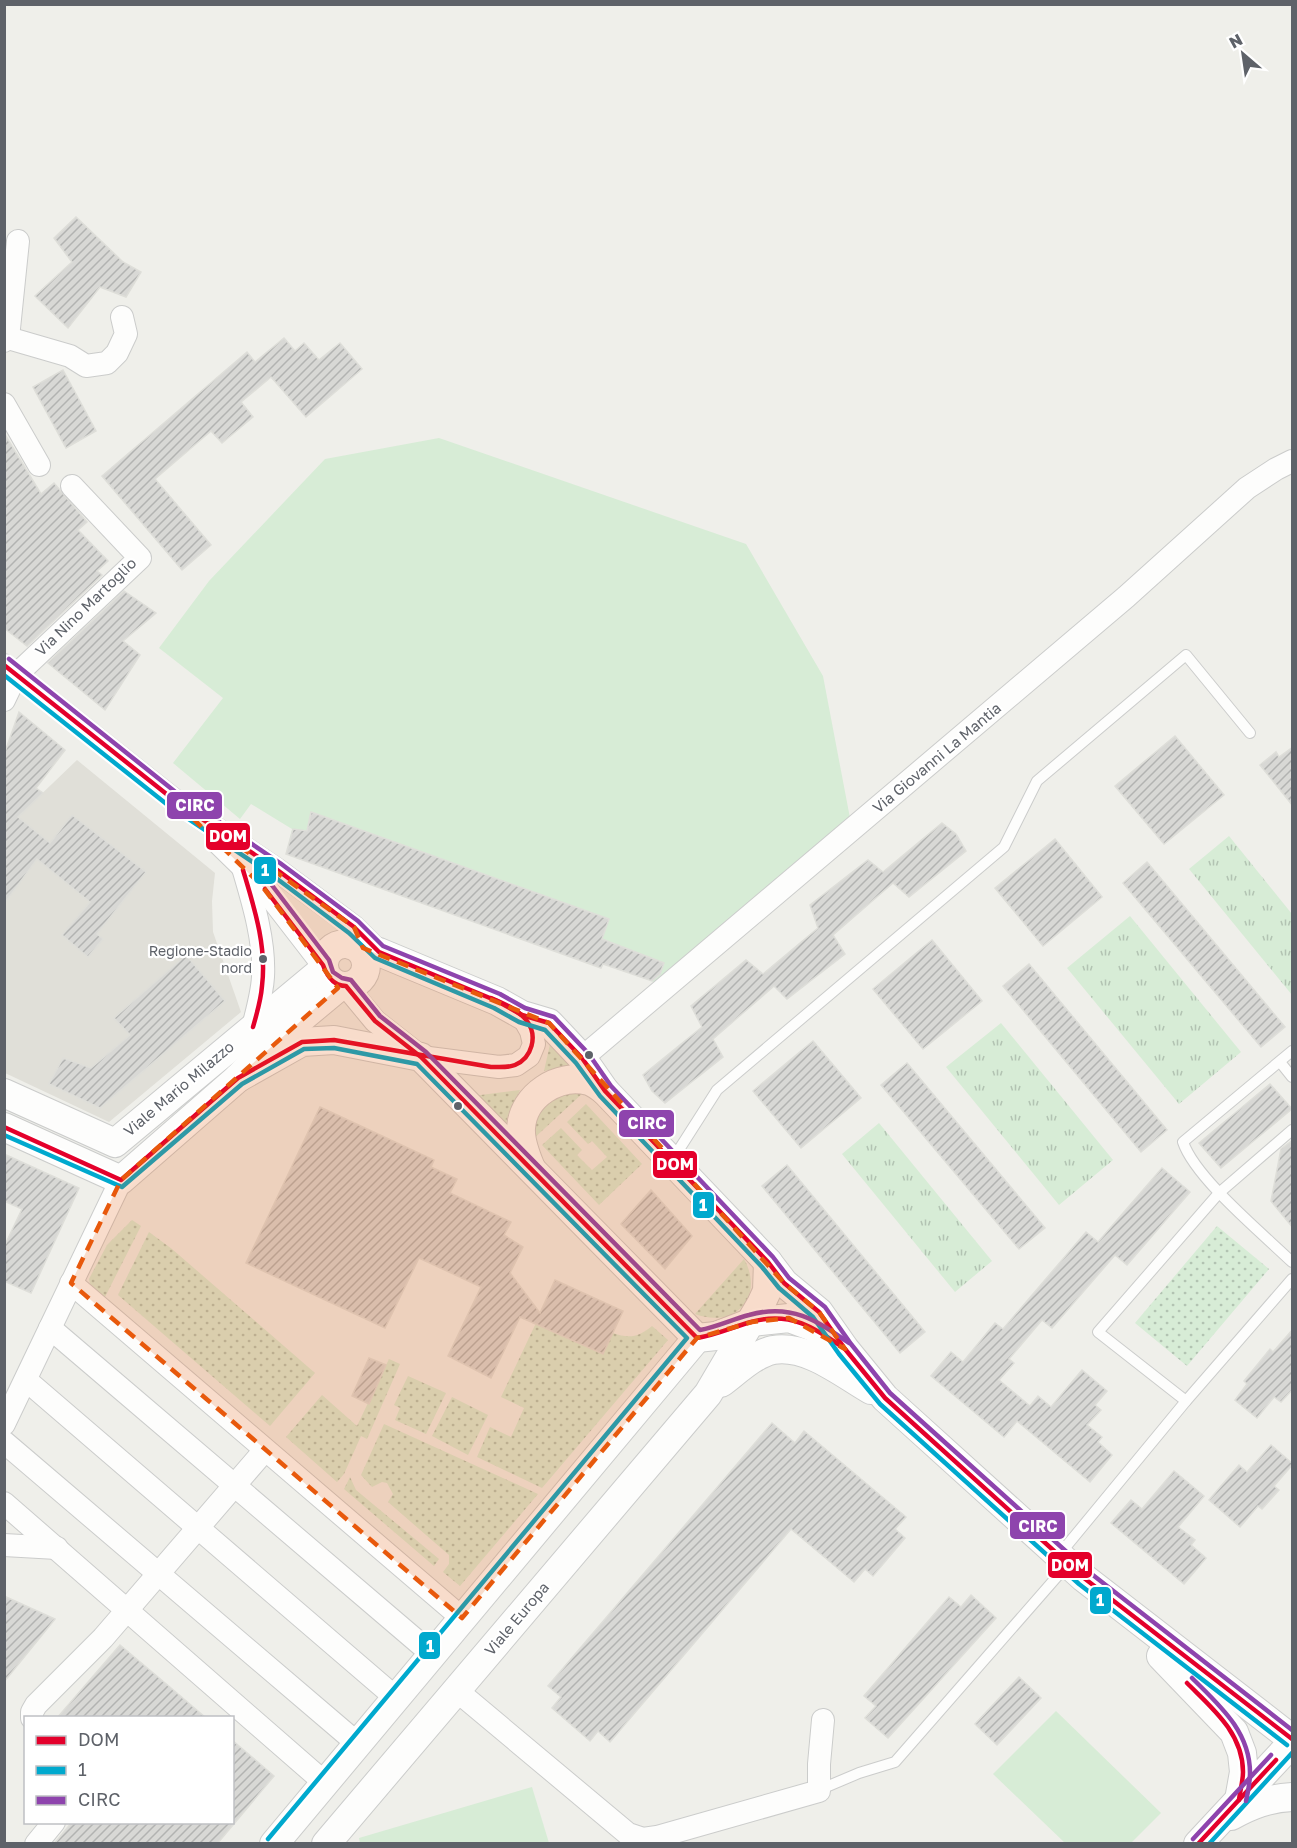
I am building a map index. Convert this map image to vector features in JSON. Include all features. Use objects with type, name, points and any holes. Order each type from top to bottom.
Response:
[{"type":"street","points":[[18,241],[6,340],[70,356],[86,366],[107,363],[117,353],[126,334],[122,317]]},
{"type":"street","points":[[4,404],[39,465]]},
{"type":"street","name":"Via Giovanni La Mantia","points":[[594,1074],[1247,488],[1293,461]]},
{"type":"street","name":"Via Nino Martoglio","points":[[10,670],[140,558],[72,486]]},
{"type":"street","points":[[4,700],[10,670],[174,800],[276,870],[362,946],[366,968],[363,977],[356,983],[333,977],[253,1027]]},
{"type":"street","points":[[174,800],[262,886],[333,977],[375,1020],[421,1057],[697,1338]]},
{"type":"street","points":[[242,867],[254,906],[261,945],[263,976],[253,1027]]},
{"type":"street","points":[[333,977],[326,955],[332,948],[341,944],[362,946],[497,1001],[522,1015],[549,1023],[672,1161],[768,1262],[784,1283],[819,1311],[845,1349],[885,1398],[1096,1588],[1293,1741],[1207,1834]]},
{"type":"street","points":[[238,1078],[333,977]]},
{"type":"street","points":[[238,1078],[302,1042],[334,1040],[476,1065],[499,1067],[516,1065],[529,1056],[534,1044],[531,1031],[522,1015]]},
{"type":"street","name":"Viale Mario Milazzo","points":[[4,1093],[115,1143],[253,1027]]},
{"type":"street","points":[[531,1168],[523,1147],[521,1127],[525,1113],[534,1098],[546,1087],[559,1081],[573,1079],[591,1081],[594,1074]]},
{"type":"street","name":"Viale Mario Milazzo","points":[[121,1180],[238,1078]]},
{"type":"street","points":[[4,1127],[121,1180],[4,1424]]},
{"type":"street","points":[[708,1394],[752,1322],[767,1291],[768,1262]]},
{"type":"street","points":[[72,1283],[462,1618]]},
{"type":"street","points":[[274,1844],[697,1338],[716,1336],[752,1322],[789,1318],[813,1327],[845,1349]]},
{"type":"street","points":[[50,1328],[432,1654]]},
{"type":"street","points":[[708,1394],[751,1361],[772,1350],[794,1351],[816,1359],[885,1398]]},
{"type":"street","points":[[26,1380],[396,1698]]},
{"type":"street","name":"Viale Europa","points":[[326,1844],[708,1394]]},
{"type":"street","points":[[4,1442],[358,1744]]},
{"type":"street","points":[[32,1716],[36,1705],[103,1638],[265,1450]]},
{"type":"street","points":[[4,1503],[325,1783]]},
{"type":"street","points":[[4,1545],[57,1548]]},
{"type":"street","points":[[1096,1588],[1234,1732],[1242,1753],[1244,1772],[1239,1800]]},
{"type":"street","points":[[456,1690],[628,1833],[643,1839],[819,1791],[823,1720]]},
{"type":"street","points":[[1207,1834],[1258,1803],[1293,1797]]},
{"type":"street","points":[[36,1844],[52,1824]]},
{"type":"lane","points":[[672,1161],[717,1090],[1004,847],[1037,781],[1186,655],[1250,732]]},
{"type":"lane","points":[[1293,1051],[1183,1142],[1187,1154],[1219,1193],[1293,1262]]},
{"type":"lane","points":[[1280,1062],[1293,1077]]},
{"type":"lane","points":[[1186,1401],[1098,1332],[1219,1193],[1293,1130]]},
{"type":"lane","points":[[819,1791],[859,1773],[895,1762],[1064,1560],[1186,1401],[1293,1279]]},
{"type":"highlighted area","points":[[174,800],[354,927],[363,948],[549,1023],[784,1283],[819,1312],[845,1349],[789,1318],[752,1322],[697,1338],[462,1618],[71,1283],[121,1180],[338,988],[262,886]]},
{"type":"shaded area","points":[[77,760],[215,873],[212,901],[213,932],[241,1012],[109,1122],[5,1073],[4,830]]},
{"type":"green space","points":[[439,438],[746,544],[823,676],[850,818],[657,983],[632,974],[611,943],[601,968],[286,854],[292,829],[251,804],[240,819],[173,763],[223,698],[159,648],[209,581],[325,459]]},
{"type":"green space","points":[[1229,836],[1292,914],[1292,995],[1189,869]]},
{"type":"green space","points":[[1130,916],[1241,1052],[1179,1104],[1067,968]]},
{"type":"green space","points":[[1001,1023],[1113,1160],[1059,1205],[946,1067]]},
{"type":"green space","points":[[551,1040],[577,1065],[544,1071]]},
{"type":"green space","points":[[520,1090],[507,1118],[505,1131],[473,1096]]},
{"type":"green space","points":[[584,1092],[531,1141],[530,1123],[547,1097]]},
{"type":"green space","points":[[586,1104],[642,1164],[599,1205],[542,1145],[561,1128],[582,1150],[577,1155],[592,1170],[607,1157],[592,1141],[588,1144],[567,1122]]},
{"type":"green space","points":[[879,1123],[992,1261],[955,1292],[842,1154]]},
{"type":"green space","points":[[132,1220],[141,1226],[105,1297],[90,1284],[89,1279],[107,1245]]},
{"type":"green space","points":[[1217,1226],[1269,1269],[1187,1366],[1135,1323]]},
{"type":"green space","points":[[149,1232],[172,1249],[315,1373],[270,1426],[118,1295]]},
{"type":"green space","points":[[744,1259],[750,1273],[751,1286],[742,1306],[734,1313],[722,1317],[709,1318],[695,1314]]},
{"type":"green space","points":[[536,1323],[603,1354],[613,1333],[634,1336],[652,1326],[668,1340],[542,1488],[477,1457],[490,1427],[511,1437],[524,1408],[501,1397]]},
{"type":"green space","points":[[389,1359],[400,1364],[367,1439],[361,1436],[344,1474],[337,1482],[286,1437],[322,1395],[357,1426]]},
{"type":"green space","points":[[408,1376],[446,1393],[426,1434],[395,1420],[400,1408],[394,1405]]},
{"type":"green space","points":[[452,1397],[488,1415],[468,1455],[432,1436]]},
{"type":"green space","points":[[384,1424],[538,1494],[460,1586],[443,1572],[449,1564],[449,1555],[388,1502],[393,1494],[387,1483],[382,1482],[372,1487],[361,1475]]},
{"type":"green space","points":[[350,1477],[356,1490],[439,1559],[434,1566],[344,1489]]},
{"type":"green space","points":[[1056,1711],[1161,1813],[1131,1843],[1065,1843],[993,1774]]},
{"type":"green space","points":[[532,1787],[549,1843],[360,1843],[359,1838]]},
{"type":"building","points":[[76,217],[123,262],[141,272],[126,297],[100,287],[68,328],[35,296],[72,262],[54,238]]},
{"type":"building","points":[[284,338],[295,351],[304,343],[319,360],[340,343],[362,369],[306,417],[271,377],[241,402],[253,417],[222,443],[211,431],[155,479],[211,545],[182,570],[102,476],[247,352],[255,362]]},
{"type":"building","points":[[63,370],[96,431],[66,448],[33,387]]},
{"type":"building","points":[[4,433],[41,494],[54,483],[87,522],[78,530],[108,561],[97,571],[102,575],[27,646],[4,628]]},
{"type":"building","points":[[124,591],[156,613],[123,641],[140,655],[105,710],[48,663]]},
{"type":"building","points":[[19,712],[65,750],[36,788],[43,793],[18,817],[50,843],[72,815],[146,872],[97,934],[103,939],[88,957],[62,935],[90,902],[37,859],[4,904],[4,755]]},
{"type":"building","points":[[1175,736],[1224,795],[1164,844],[1115,786]]},
{"type":"building","points":[[1293,747],[1293,806],[1260,765],[1276,752],[1279,757]]},
{"type":"building","points":[[311,812],[609,919],[602,939],[664,963],[660,974],[652,981],[603,964],[601,968],[286,854],[293,829],[307,831]]},
{"type":"building","points":[[942,823],[956,834],[966,851],[909,897],[893,883],[833,935],[845,954],[787,999],[774,986],[713,1039],[723,1057],[665,1103],[652,1091],[643,1075],[702,1027],[691,1006],[746,960],[763,974],[818,928],[810,905],[868,860],[883,872]]},
{"type":"building","points":[[1055,839],[1102,897],[1043,946],[995,888]]},
{"type":"building","points":[[1147,862],[1285,1027],[1261,1047],[1123,883]]},
{"type":"building","points":[[932,940],[982,1001],[923,1049],[873,989]]},
{"type":"building","points":[[186,955],[225,1001],[100,1108],[49,1084],[63,1058],[91,1068],[130,1035],[114,1018]]},
{"type":"building","points":[[1029,964],[1167,1130],[1141,1152],[1003,986]]},
{"type":"building","points":[[813,1041],[861,1098],[801,1148],[753,1091]]},
{"type":"building","points":[[907,1063],[1045,1228],[1019,1249],[881,1085]]},
{"type":"building","points":[[1270,1084],[1292,1109],[1221,1168],[1199,1143]]},
{"type":"building","points":[[320,1107],[434,1160],[431,1167],[457,1179],[450,1193],[511,1222],[504,1235],[523,1247],[510,1273],[540,1313],[555,1280],[623,1311],[603,1354],[520,1317],[491,1378],[448,1356],[481,1287],[419,1258],[385,1328],[246,1263]]},
{"type":"building","points":[[1293,1140],[1293,1228],[1271,1201],[1281,1149]]},
{"type":"building","points":[[4,1154],[79,1188],[31,1293],[4,1281],[4,1247],[22,1209],[4,1201]]},
{"type":"building","points":[[787,1165],[925,1332],[900,1353],[762,1186]]},
{"type":"building","points":[[1162,1168],[1190,1192],[1127,1265],[1115,1255],[1052,1328],[1042,1320],[1009,1359],[1014,1363],[999,1380],[1030,1406],[1038,1396],[1051,1407],[1082,1370],[1107,1391],[1095,1405],[1101,1410],[1087,1425],[1102,1437],[1098,1442],[1112,1455],[1090,1482],[1017,1421],[1004,1437],[931,1376],[951,1352],[963,1362],[995,1323],[1003,1329],[1086,1232],[1098,1242]]},
{"type":"building","points":[[651,1190],[692,1236],[665,1269],[621,1224]]},
{"type":"building","points":[[1293,1329],[1293,1389],[1281,1402],[1274,1397],[1257,1418],[1235,1400],[1247,1384],[1244,1381],[1270,1349],[1273,1352]]},
{"type":"building","points":[[369,1358],[386,1365],[369,1404],[352,1396]]},
{"type":"building","points":[[772,1423],[795,1443],[804,1431],[906,1517],[895,1529],[905,1538],[873,1576],[865,1569],[854,1582],[791,1529],[610,1742],[598,1731],[590,1741],[552,1708],[561,1697],[548,1686]]},
{"type":"building","points":[[1271,1445],[1293,1464],[1274,1486],[1279,1490],[1262,1509],[1258,1506],[1240,1527],[1209,1500],[1239,1465],[1247,1472]]},
{"type":"building","points":[[1174,1471],[1204,1496],[1178,1527],[1195,1540],[1191,1545],[1206,1558],[1184,1584],[1111,1523],[1131,1500],[1142,1509]]},
{"type":"building","points":[[971,1595],[996,1618],[888,1738],[865,1718],[876,1706],[864,1696],[949,1597],[961,1607]]},
{"type":"building","points":[[4,1596],[55,1619],[4,1682]]},
{"type":"building","points":[[120,1645],[204,1716],[59,1716]]},
{"type":"building","points":[[1019,1677],[1041,1698],[997,1745],[975,1724]]},
{"type":"building","points":[[234,1742],[274,1776],[234,1824]]},
{"type":"building","points":[[70,1824],[234,1824],[217,1844],[54,1844]]},
{"type":"transit line","name":"CIRC","points":[[9,659],[178,794],[280,863],[358,921],[383,946],[500,994],[525,1008],[554,1017],[588,1053],[611,1086],[773,1257],[789,1278],[825,1307],[890,1393],[1089,1572],[1292,1730]]},
{"type":"transit line","name":"DOM","points":[[4,665],[174,800],[276,869],[354,927],[379,952],[497,1001],[522,1015],[549,1023],[582,1058],[605,1091],[768,1262],[784,1283],[819,1312],[845,1349],[885,1398],[1084,1578],[1292,1739]]},
{"type":"transit line","name":"1","points":[[4,675],[169,806],[272,875],[349,933],[375,958],[494,1008],[519,1022],[545,1030],[576,1063],[600,1096],[762,1267],[779,1288],[813,1317],[839,1354],[880,1404],[1079,1584],[1287,1745]]},
{"type":"transit line","name":"DOM","points":[[243,870],[263,956],[259,1007],[253,1027]]},
{"type":"transit line","name":"CIRC","points":[[271,884],[329,960],[333,972],[342,978],[351,980],[380,1016],[426,1052],[700,1330],[749,1315],[778,1311],[814,1321],[849,1343]]},
{"type":"transit line","name":"DOM","points":[[265,889],[323,965],[331,980],[341,986],[346,986],[375,1021],[421,1057],[697,1338],[751,1322],[778,1318],[812,1328],[845,1349]]},
{"type":"transit line","name":"DOM","points":[[4,1127],[121,1180],[238,1078],[302,1042],[334,1040],[491,1067],[515,1065],[526,1057],[532,1046],[530,1027],[524,1017],[515,1010],[491,998]]},
{"type":"transit line","name":"1","points":[[4,1135],[122,1187],[242,1084],[304,1049],[334,1048],[417,1064],[687,1338],[268,1839]]},
{"type":"transit line","name":"CIRC","points":[[1192,1678],[1231,1720],[1245,1744],[1250,1773],[1246,1801]]},
{"type":"transit line","name":"DOM","points":[[1187,1683],[1224,1722],[1238,1745],[1243,1772],[1239,1800]]},
{"type":"transit line","name":"1","points":[[1209,1844],[1292,1753]]},
{"type":"transit line","name":"CIRC","points":[[1193,1839],[1271,1755]]},
{"type":"transit line","name":"DOM","points":[[1198,1844],[1276,1760]]},
{"type":"place","name":"Regione-Stadio nord","points":[[263,959]]}]
